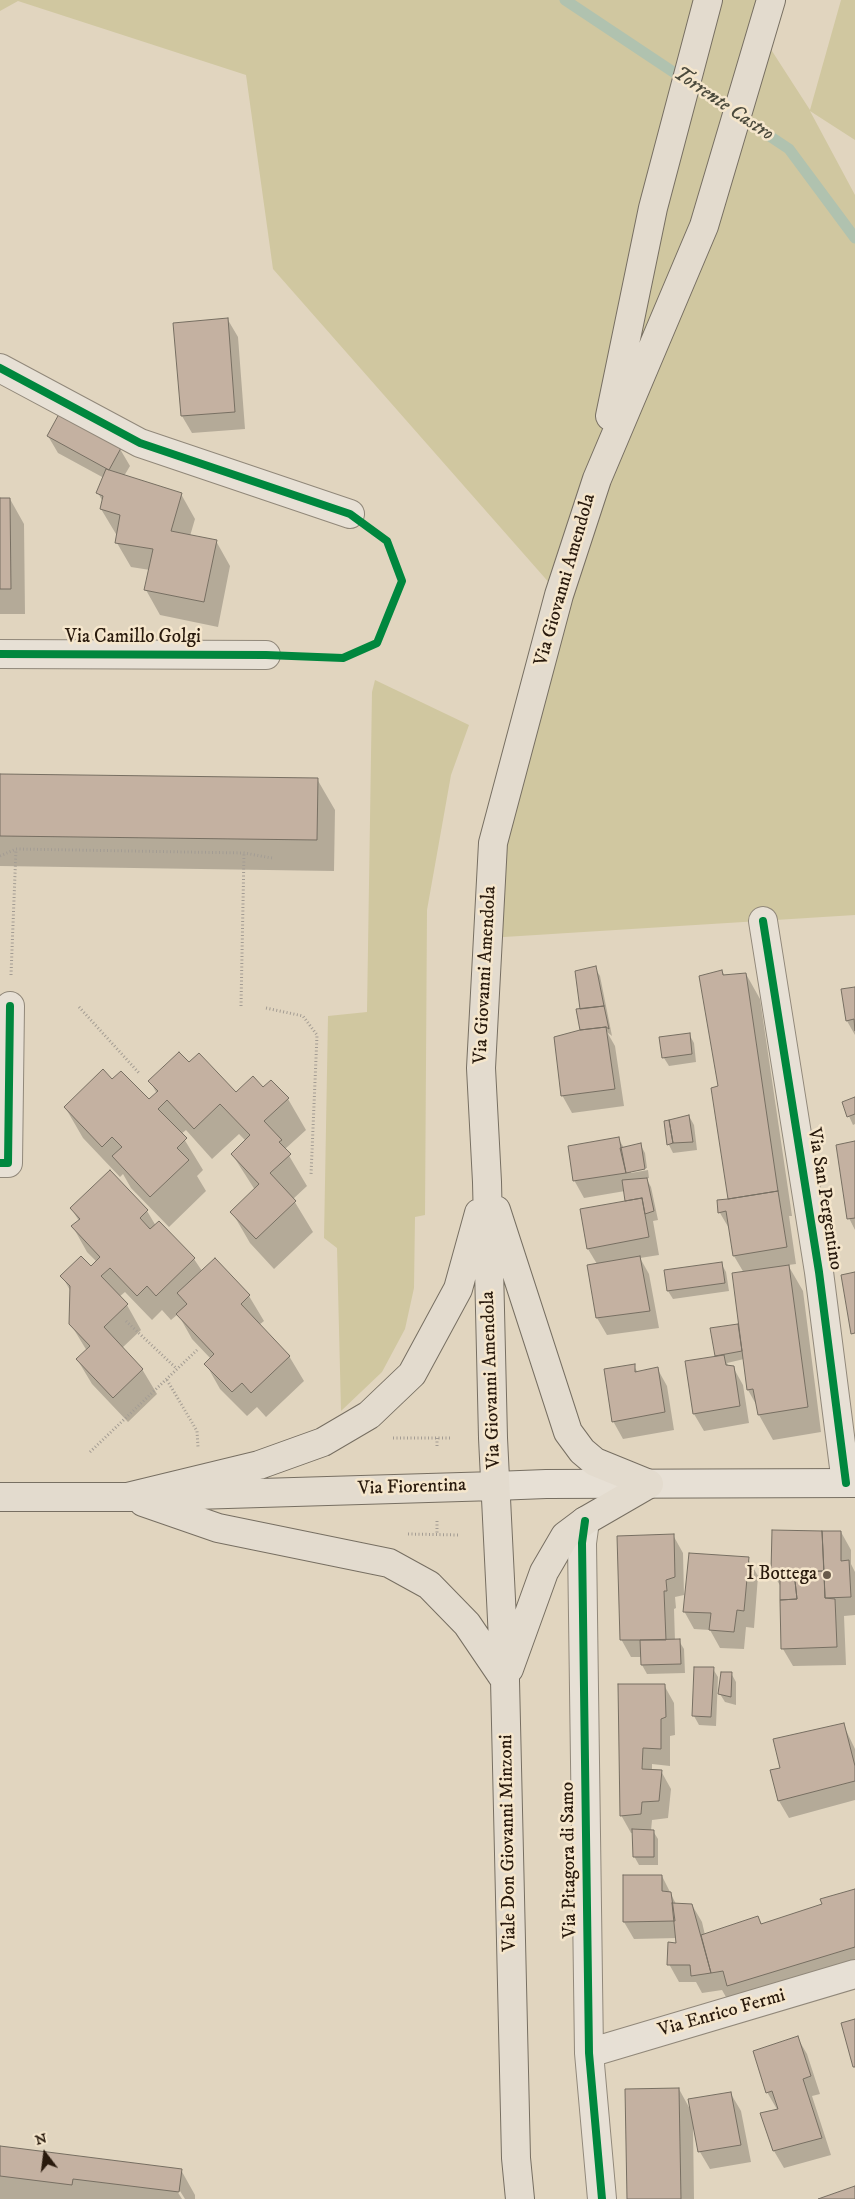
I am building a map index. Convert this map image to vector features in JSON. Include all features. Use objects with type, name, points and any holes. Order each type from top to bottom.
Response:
[{"type":"main road","name":"Via Giovanni Amendola","points":[[596,479],[653,208],[708,0]]},
{"type":"main road","name":"Via Giovanni Amendola","points":[[495,1486],[487,1182],[481,1068],[494,843],[559,594],[596,479],[704,226],[771,0]]},
{"type":"main road","points":[[487,1182],[568,1432],[582,1451],[595,1462],[649,1484]]},
{"type":"main road","points":[[127,1497],[259,1464],[323,1442],[370,1415],[412,1374],[458,1289],[487,1182]]},
{"type":"main road","points":[[505,1680],[544,1572],[565,1536],[584,1532],[649,1484]]},
{"type":"main road","name":"Via Fiorentina","points":[[0,1497],[127,1497],[495,1486]]},
{"type":"main road","name":"Viale Don Giovanni Minzoni","points":[[495,1486],[505,1680],[516,2158],[520,2199]]},
{"type":"main road","points":[[127,1497],[218,1528],[389,1563],[429,1585],[467,1624],[505,1680]]},
{"type":"street","points":[[0,368],[140,443],[350,514]]},
{"type":"street","name":"Via Camillo Golgi","points":[[0,654],[266,655]]},
{"type":"street","name":"Via San Pergentino","points":[[763,921],[790,1080],[851,1483]]},
{"type":"street","points":[[0,1163],[8,1162],[10,1006]]},
{"type":"street","name":"Via Fiorentina","points":[[495,1486],[546,1484],[851,1483]]},
{"type":"street","name":"Via Pitagora di Samo","points":[[584,1532],[589,2053],[602,2199]]},
{"type":"street","name":"Via Enrico Fermi","points":[[589,2053],[855,1974]]},
{"type":"path","points":[[10,1006],[16,849]]},
{"type":"path","points":[[0,856],[16,849],[244,853],[272,858]]},
{"type":"path","points":[[241,1006],[244,853]]},
{"type":"path","points":[[79,1007],[139,1072]]},
{"type":"path","points":[[266,1008],[303,1016],[317,1035],[311,1175]]},
{"type":"path","points":[[126,1321],[177,1369]]},
{"type":"path","points":[[90,1452],[197,1350]]},
{"type":"path","points":[[166,1380],[197,1431],[198,1450]]},
{"type":"path","points":[[386,1434],[392,1438],[451,1438]]},
{"type":"path","points":[[437,1438],[437,1448]]},
{"type":"path","points":[[437,1520],[437,1534]]},
{"type":"path","points":[[405,1534],[459,1535]]},
{"type":"shaded area","points":[[0,0],[771,0],[761,34],[810,110],[841,0],[855,0],[855,140],[810,111],[855,195],[855,915],[488,938],[493,843],[559,594],[273,269],[246,75],[18,1],[0,11]]},
{"type":"shaded area","points":[[375,680],[469,725],[451,775],[427,910],[425,1215],[415,1217],[414,1288],[405,1329],[382,1372],[341,1411],[337,1248],[324,1238],[328,1016],[367,1012],[372,692]]},
{"type":"building","points":[[228,318],[235,412],[181,416],[173,323]]},
{"type":"building","points":[[59,414],[121,448],[109,470],[47,436]]},
{"type":"building","points":[[106,469],[182,493],[171,531],[217,540],[204,602],[144,590],[153,549],[115,543],[120,515],[100,509],[103,496],[96,493]]},
{"type":"building","points":[[0,498],[10,498],[11,589],[0,589]]},
{"type":"building","points":[[0,774],[318,778],[317,840],[0,836]]},
{"type":"building","points":[[596,966],[604,1006],[580,1009],[575,971]]},
{"type":"building","points":[[722,970],[723,975],[746,973],[778,1191],[728,1199],[711,1088],[718,1086],[699,976]]},
{"type":"building","points":[[855,987],[855,1031],[854,1019],[846,1021],[841,989]]},
{"type":"building","points":[[604,1006],[609,1029],[606,1027],[580,1030],[576,1009]]},
{"type":"building","points":[[606,1027],[615,1089],[561,1096],[554,1037],[580,1030]]},
{"type":"building","points":[[690,1033],[692,1054],[662,1058],[659,1037]]},
{"type":"building","points":[[179,1052],[189,1062],[199,1053],[236,1092],[253,1076],[263,1087],[271,1080],[289,1098],[264,1121],[282,1140],[279,1142],[291,1154],[270,1173],[296,1201],[256,1239],[230,1212],[259,1184],[231,1154],[250,1135],[220,1104],[194,1129],[167,1100],[158,1109],[187,1138],[177,1148],[189,1160],[150,1197],[112,1156],[122,1147],[112,1137],[102,1147],[64,1107],[103,1069],[112,1079],[121,1071],[149,1099],[158,1091],[148,1081]]},
{"type":"building","points":[[855,1097],[855,1114],[847,1117],[842,1102]]},
{"type":"building","points":[[689,1115],[693,1142],[673,1143],[669,1120]]},
{"type":"building","points":[[669,1120],[673,1143],[667,1145],[664,1121]]},
{"type":"building","points":[[619,1137],[626,1173],[573,1181],[568,1146]]},
{"type":"building","points":[[855,1141],[855,1218],[847,1219],[836,1145]]},
{"type":"building","points":[[641,1143],[645,1169],[626,1173],[620,1148]]},
{"type":"building","points":[[110,1170],[148,1210],[140,1218],[150,1229],[159,1221],[195,1258],[156,1296],[147,1286],[137,1296],[110,1268],[101,1276],[128,1304],[104,1327],[143,1369],[113,1398],[76,1359],[90,1346],[69,1324],[70,1286],[60,1276],[81,1256],[91,1266],[100,1257],[71,1226],[80,1219],[70,1208]]},
{"type":"building","points":[[647,1178],[654,1211],[645,1214],[642,1198],[625,1201],[622,1180]]},
{"type":"building","points":[[778,1191],[787,1247],[733,1256],[726,1211],[718,1213],[717,1200]]},
{"type":"building","points":[[642,1198],[649,1237],[587,1249],[580,1209]]},
{"type":"building","points":[[640,1256],[650,1311],[596,1318],[587,1265]]},
{"type":"building","points":[[215,1258],[250,1295],[241,1304],[290,1356],[251,1393],[242,1383],[232,1392],[204,1364],[214,1354],[176,1314],[187,1304],[177,1293]]},
{"type":"building","points":[[722,1262],[725,1283],[667,1291],[664,1270]]},
{"type":"building","points":[[789,1265],[808,1407],[758,1415],[753,1389],[747,1390],[732,1273]]},
{"type":"building","points":[[855,1272],[855,1333],[851,1334],[841,1275]]},
{"type":"building","points":[[738,1324],[742,1351],[715,1356],[710,1328]]},
{"type":"building","points":[[724,1355],[726,1365],[734,1366],[740,1406],[693,1414],[685,1361]]},
{"type":"building","points":[[635,1364],[635,1372],[658,1367],[665,1412],[612,1422],[604,1369]]},
{"type":"building","points":[[772,1530],[822,1531],[824,1571],[771,1572]]},
{"type":"building","points":[[822,1531],[841,1531],[841,1561],[849,1560],[851,1597],[825,1598]]},
{"type":"building","points":[[674,1534],[675,1577],[666,1580],[667,1591],[664,1591],[666,1640],[620,1640],[617,1536]]},
{"type":"building","points":[[689,1553],[749,1557],[744,1611],[737,1610],[734,1632],[709,1630],[711,1613],[683,1612]]},
{"type":"building","points":[[824,1571],[825,1598],[835,1599],[837,1647],[781,1649],[780,1600],[797,1599],[794,1572]]},
{"type":"building","points":[[794,1572],[797,1599],[780,1600],[780,1573]]},
{"type":"building","points":[[680,1639],[681,1664],[641,1665],[640,1640]]},
{"type":"building","points":[[694,1667],[714,1667],[711,1717],[692,1716]]},
{"type":"building","points":[[721,1672],[732,1672],[731,1697],[718,1694]]},
{"type":"building","points":[[618,1684],[665,1684],[666,1717],[661,1719],[661,1749],[643,1748],[642,1769],[662,1770],[659,1801],[642,1802],[641,1814],[620,1816]]},
{"type":"building","points":[[844,1723],[855,1766],[855,1781],[778,1801],[770,1770],[780,1768],[773,1739]]},
{"type":"building","points":[[632,1829],[654,1830],[654,1857],[633,1857]]},
{"type":"building","points":[[623,1875],[662,1875],[662,1891],[671,1892],[675,1921],[623,1922]]},
{"type":"building","points":[[855,1889],[855,1947],[727,1986],[723,1971],[711,1973],[701,1935],[758,1916],[761,1924],[822,1904],[820,1899]]},
{"type":"building","points":[[672,1903],[692,1904],[711,1973],[691,1976],[690,1965],[667,1965],[668,1942],[676,1943]]},
{"type":"building","points":[[855,2019],[855,2067],[853,2067],[841,2023]]},
{"type":"building","points":[[798,2036],[811,2076],[803,2079],[822,2138],[773,2151],[760,2113],[778,2109],[772,2091],[766,2093],[753,2051]]},
{"type":"building","points":[[679,2088],[681,2199],[627,2199],[625,2089]]},
{"type":"building","points":[[731,2092],[741,2145],[698,2152],[688,2099]]},
{"type":"building","points":[[0,2146],[182,2169],[179,2192],[73,2179],[72,2185],[0,2176]]},
{"type":"building","points":[[855,2186],[855,2199],[818,2199]]},
{"type":"waterway","name":"Torrente Castro","points":[[565,0],[789,149],[855,238]]},
{"type":"cycle path","points":[[0,368],[140,443],[350,514],[387,541],[402,581],[377,643],[343,658],[266,655],[0,654]]},
{"type":"cycle path","points":[[763,921],[819,1272],[846,1483]]},
{"type":"cycle path","points":[[0,1163],[8,1163],[10,1006]]},
{"type":"cycle path","points":[[585,1521],[582,1543],[589,2053],[602,2199]]},
{"type":"place","name":"I Bottega","points":[[827,1575]]}]
